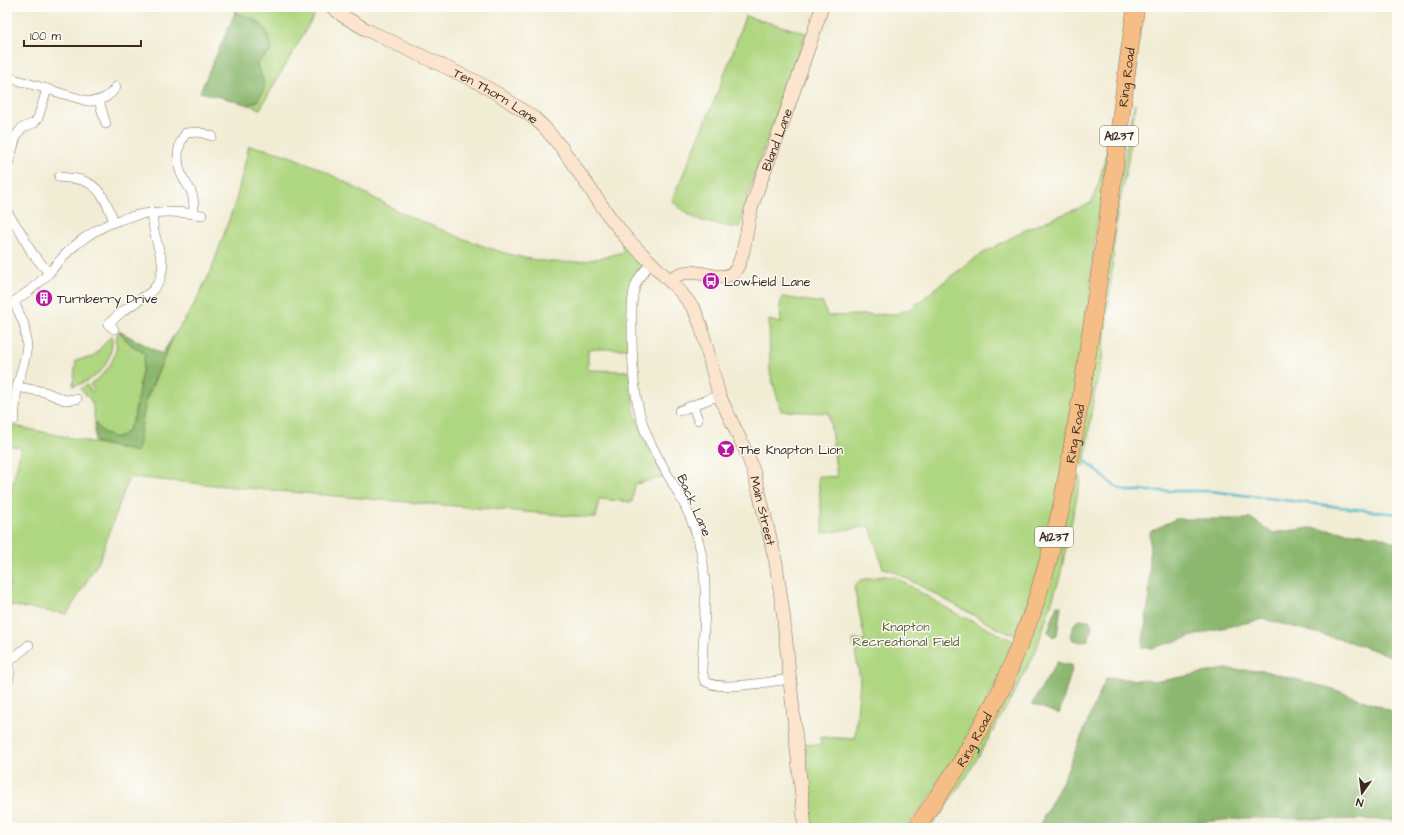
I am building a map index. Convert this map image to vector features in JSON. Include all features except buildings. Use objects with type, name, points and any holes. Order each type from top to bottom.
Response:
[{"type":"highway","name":"Ring Road","points":[[916,828],[962,762],[1002,688],[1033,611],[1049,558],[1062,504],[1081,396],[1109,210],[1135,8]]},
{"type":"street","name":"Ten Thorn Lane","points":[[332,7],[343,16],[367,30],[475,81],[529,114],[544,127],[561,148],[621,232]]},
{"type":"street","name":"Bland Lane","points":[[670,280],[686,272],[720,277],[728,276],[734,272],[740,262],[756,193],[794,92],[822,7]]},
{"type":"street","points":[[7,77],[87,100],[99,101],[106,98],[116,87]]},
{"type":"street","points":[[9,162],[17,134],[22,128],[34,124],[38,118],[47,89]]},
{"type":"street","points":[[99,101],[106,124]]},
{"type":"street","points":[[14,420],[17,387],[25,358],[26,346],[24,324],[11,304],[40,282],[72,248],[92,233],[114,222],[152,212],[166,211],[198,214],[193,197],[180,173],[179,148],[185,130],[212,136]]},
{"type":"street","points":[[60,177],[70,182],[81,180],[95,187],[104,197],[114,222]]},
{"type":"street","points":[[108,324],[123,311],[151,292],[159,282],[163,265],[154,232],[152,212]]},
{"type":"street","points":[[7,214],[20,231],[32,253],[49,273]]},
{"type":"street","name":"Main Street","points":[[621,232],[670,280],[688,301],[698,318],[719,395],[748,456],[759,492],[776,564],[790,679],[805,828]]},
{"type":"street","name":"Back Lane","points":[[651,263],[637,282],[633,298],[632,358],[636,398],[649,439],[689,514],[700,543],[705,580],[702,669],[704,680],[709,684],[728,686],[790,679]]},
{"type":"street","points":[[17,387],[45,392],[65,400],[77,399]]},
{"type":"street","points":[[679,411],[719,395]]},
{"type":"street","points":[[693,406],[698,420]]},
{"type":"street","points":[[7,684],[10,674],[7,663],[29,645]]},
{"type":"green space","points":[[237,7],[319,7],[260,109],[249,105],[258,101],[260,73],[257,65],[262,58],[272,51],[270,42],[265,29],[261,25],[250,18],[235,13]]},
{"type":"green space","points":[[235,13],[244,15],[261,24],[268,35],[272,51],[262,58],[257,65],[263,79],[264,87],[262,94],[258,99],[249,105],[200,92]]},
{"type":"green space","points":[[745,16],[806,33],[753,179],[739,228],[710,223],[694,218],[679,208],[672,200],[720,86]]},
{"type":"green space","points":[[1135,104],[1128,161],[1116,221],[1102,360],[1094,395],[1084,466],[1076,461],[1118,191]]},
{"type":"green space","points":[[249,146],[266,149],[298,159],[328,173],[410,217],[464,239],[511,255],[543,261],[576,262],[623,252],[622,242],[643,262],[644,265],[630,317],[628,349],[588,349],[588,370],[627,371],[629,373],[635,414],[647,446],[664,477],[635,484],[632,502],[599,499],[596,518],[129,477],[100,559],[67,614],[7,605],[7,593],[11,579],[8,572],[12,558],[7,556],[7,509],[21,448],[7,445],[7,435],[10,425],[137,452],[146,400],[173,337],[191,310],[211,271],[236,200]]},
{"type":"green space","points":[[1108,147],[1111,163],[1096,225],[1088,311],[1061,479],[1045,549],[1017,635],[997,628],[893,571],[883,568],[870,526],[823,533],[818,476],[837,477],[829,413],[781,411],[770,372],[769,320],[781,323],[780,306],[782,297],[823,303],[827,316],[896,314],[912,308],[978,256],[1027,229],[1091,203],[1099,183]]},
{"type":"green space","points":[[119,331],[131,345],[145,354],[134,418],[129,428],[122,436],[111,437],[103,433],[98,427],[95,421],[92,404],[88,397],[80,389],[87,385],[92,392],[94,390],[90,384],[103,374],[110,365],[115,355]]},
{"type":"green space","points":[[119,331],[162,354],[173,337],[146,400],[137,452],[95,442],[95,423],[106,434],[118,437],[126,433],[134,418],[145,354],[131,345]]},
{"type":"green space","points":[[112,335],[110,353],[103,368],[90,380],[73,386],[76,360],[93,357]]},
{"type":"green space","points":[[1076,474],[1081,477],[1060,577],[1035,653],[1015,692],[967,776],[930,828],[921,828],[985,731],[1072,475]]},
{"type":"green space","points":[[1175,519],[1252,519],[1272,533],[1310,528],[1379,536],[1397,543],[1397,658],[1350,642],[1264,619],[1217,629],[1152,648],[1142,648],[1149,599],[1150,532]]},
{"type":"green space","name":"Knapton Recreational Field","points":[[884,576],[895,577],[955,613],[1014,641],[999,677],[973,730],[938,786],[905,828],[812,828],[808,809],[800,743],[820,745],[821,737],[855,739],[860,679],[853,640],[865,640],[854,587],[860,580]]},
{"type":"green space","points":[[1057,605],[1061,606],[1057,635],[1053,637],[1048,632]]},
{"type":"green space","points":[[1080,619],[1089,620],[1092,626],[1088,640],[1082,642],[1073,640],[1070,635],[1075,623]]},
{"type":"green space","points":[[1057,662],[1073,666],[1059,714],[1032,704]]},
{"type":"green space","points":[[1225,669],[1264,671],[1333,689],[1397,713],[1397,820],[1245,818],[1173,825],[1159,828],[1038,828],[1063,780],[1106,678],[1160,681]]},
{"type":"waterway","points":[[1086,461],[1111,483],[1122,490],[1127,491],[1210,491],[1397,514]]},
{"type":"place","name":"Lowfield Lane","points":[[711,281]]},
{"type":"place","name":"Turnberry Drive","points":[[44,298]]},
{"type":"place","name":"The Knapton Lion","points":[[726,449]]}]
